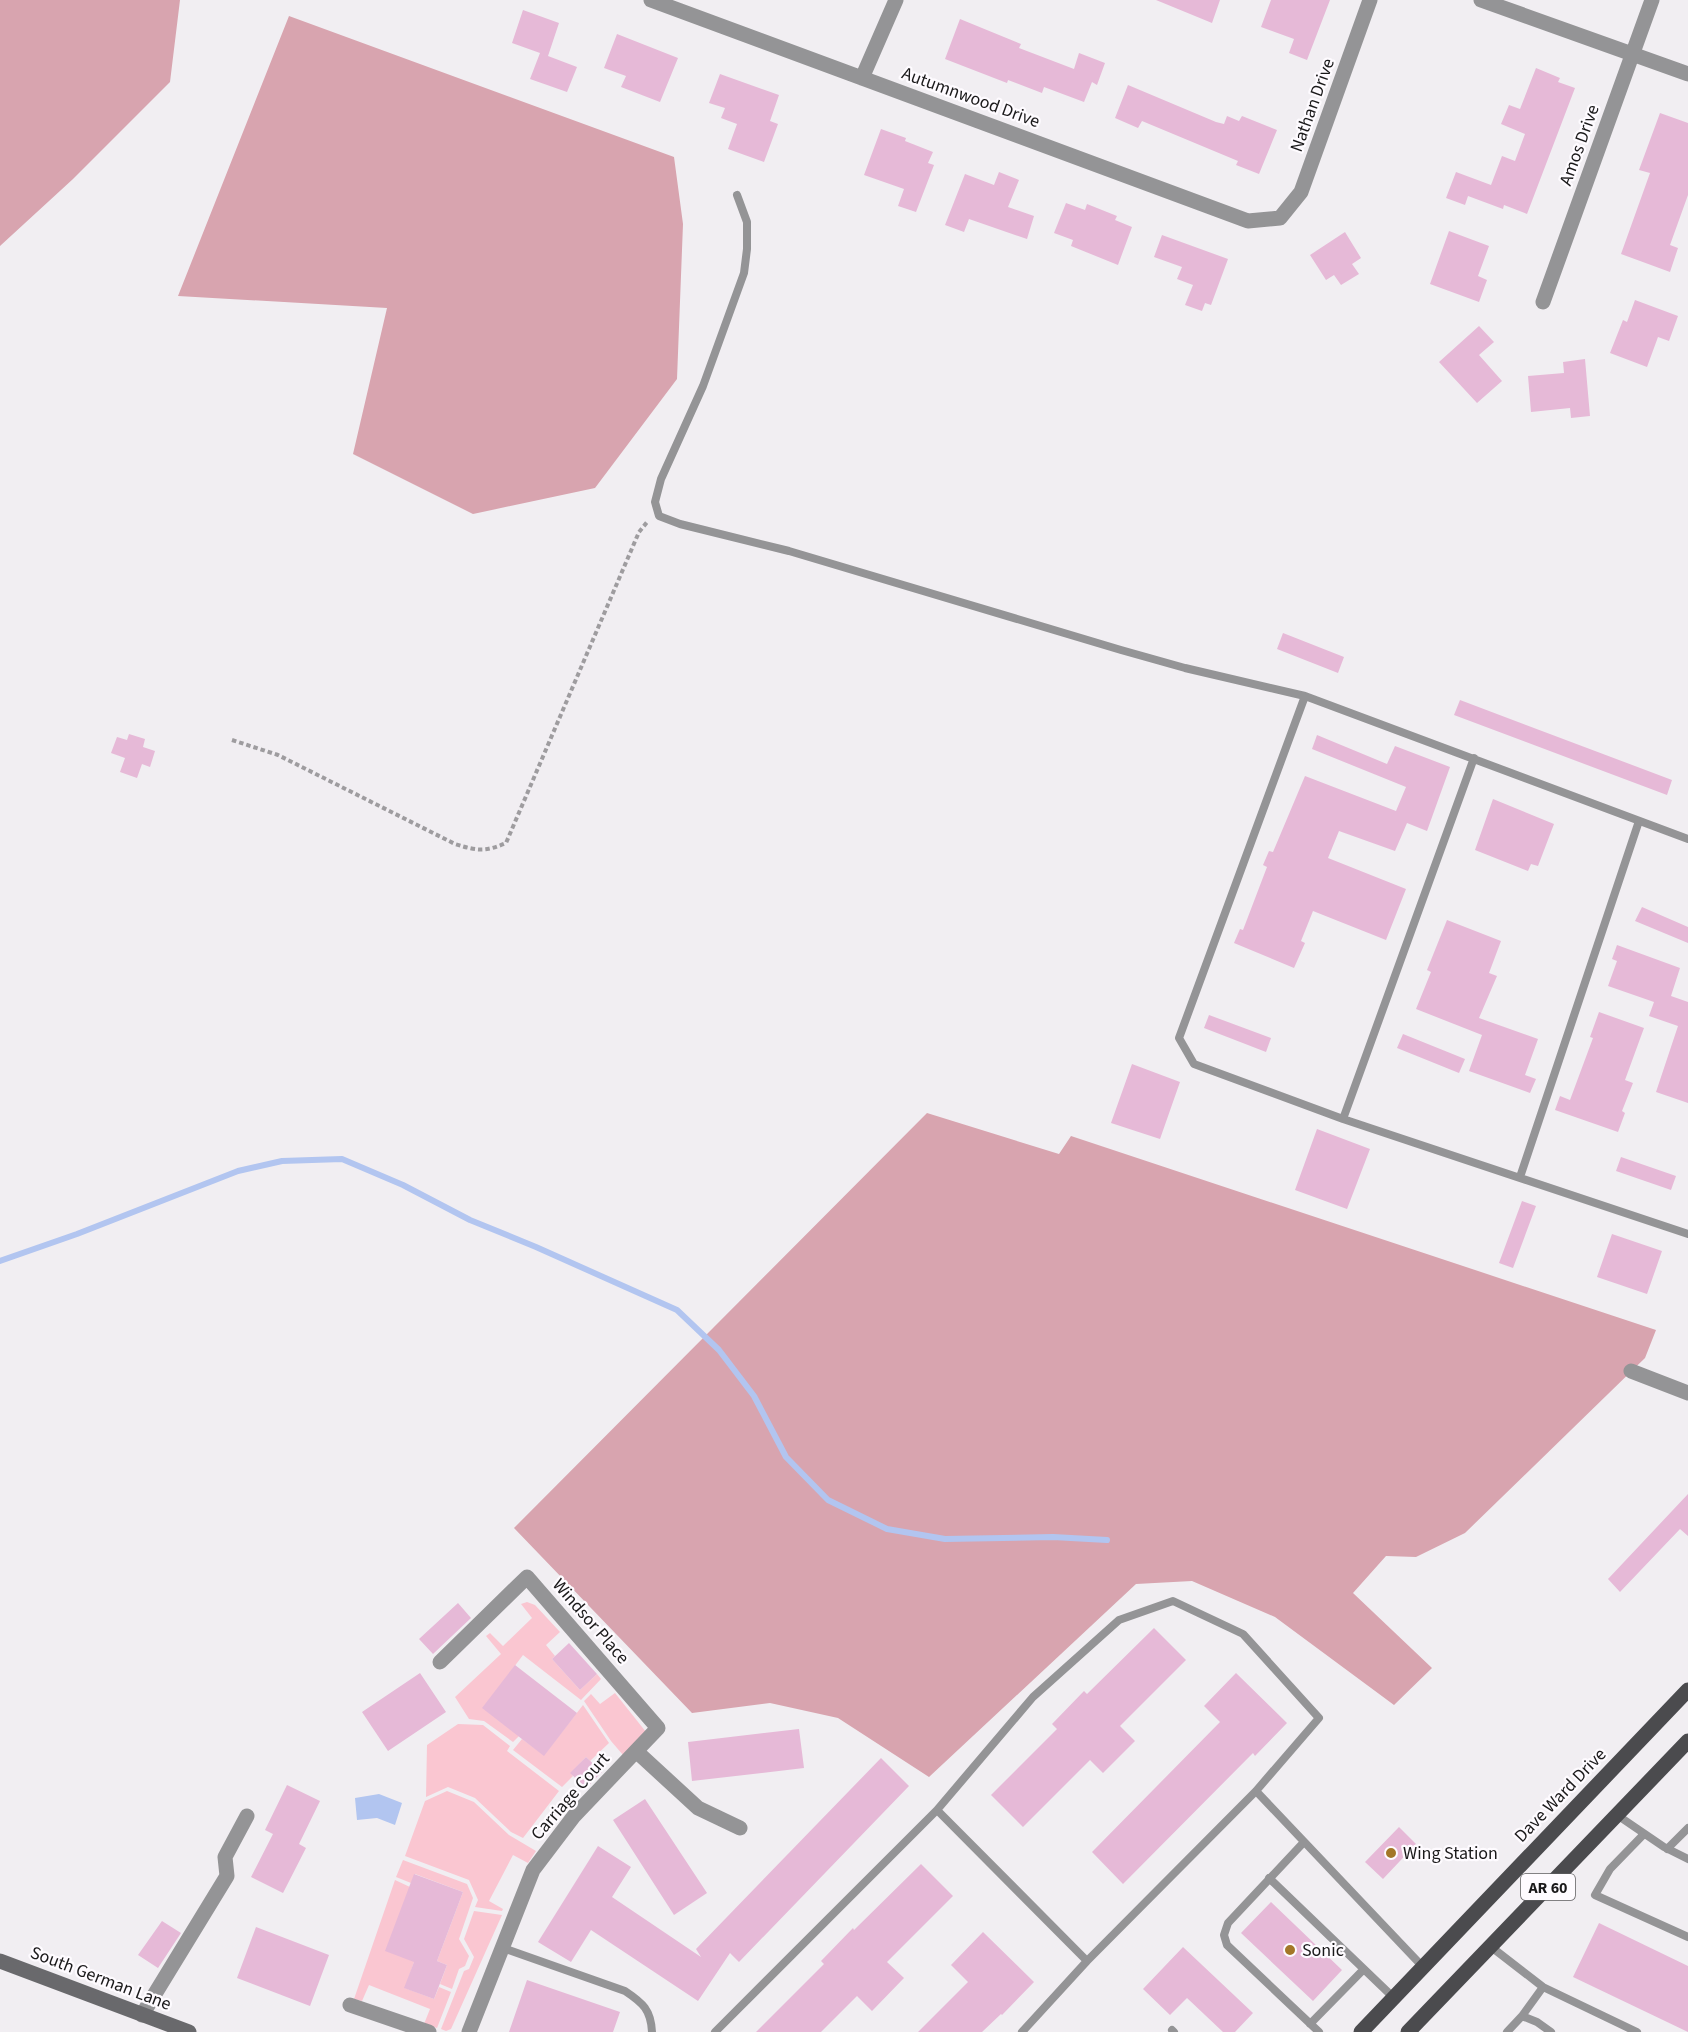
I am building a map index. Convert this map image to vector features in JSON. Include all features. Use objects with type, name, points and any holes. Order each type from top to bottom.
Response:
[{"type":"main road","name":"Dave Ward Drive","points":[[1361,2032],[1688,1690]]},
{"type":"main road","name":"AR 60","points":[[1408,2032],[1688,1742]]},
{"type":"street","name":"Autumnwood Drive","points":[[651,0],[1248,221],[1280,218]]},
{"type":"street","points":[[862,78],[896,0]]},
{"type":"street","name":"Nathan Drive","points":[[1280,218],[1301,192],[1370,0]]},
{"type":"street","points":[[1481,0],[1688,74]]},
{"type":"street","name":"Amos Drive","points":[[1543,302],[1652,0]]},
{"type":"street","points":[[1631,1371],[1688,1393]]},
{"type":"street","name":"Windsor Place","points":[[440,1662],[528,1577],[658,1728]]},
{"type":"street","name":"Carriage Court","points":[[470,2032],[533,1870],[574,1816],[658,1728]]},
{"type":"street","points":[[636,1751],[698,1808],[740,1828]]},
{"type":"street","points":[[142,2015],[227,1876],[225,1857],[247,1816]]},
{"type":"street","name":"South German Lane","points":[[0,1961],[189,2032]]},
{"type":"street","points":[[350,2005],[429,2032]]},
{"type":"lane","points":[[737,195],[747,222],[744,273],[703,386],[661,479],[655,502],[659,516],[680,524],[789,551],[1058,633],[1185,668],[1305,696],[1688,839]]},
{"type":"lane","points":[[1305,696],[1179,1038],[1194,1064],[1343,1119],[1688,1234]]},
{"type":"lane","points":[[1343,1119],[1474,758]]},
{"type":"lane","points":[[1520,1177],[1640,821]]},
{"type":"lane","points":[[715,2032],[937,1810],[1033,1697],[1119,1620],[1173,1601],[1243,1634],[1319,1718],[1256,1791],[1087,1961],[1022,2032]]},
{"type":"lane","points":[[1256,1791],[1423,1967]]},
{"type":"lane","points":[[937,1810],[1087,1961]]},
{"type":"lane","points":[[1617,1815],[1667,1849],[1688,1859]]},
{"type":"lane","points":[[1667,1849],[1688,1828]]},
{"type":"lane","points":[[1644,1834],[1610,1869],[1595,1896],[1688,1937]]},
{"type":"lane","points":[[1304,1842],[1228,1923],[1224,1935],[1227,1945],[1319,2032]]},
{"type":"lane","points":[[1269,1878],[1394,1998]]},
{"type":"lane","points":[[1490,1946],[1543,1987],[1637,2032]]},
{"type":"lane","points":[[503,1948],[625,1991],[640,2001],[651,2017],[652,2032]]},
{"type":"lane","points":[[1310,2024],[1364,1969]]},
{"type":"lane","points":[[1506,2032],[1522,2016],[1543,1987]]},
{"type":"lane","points":[[1522,2016],[1537,2022],[1551,2032]]},
{"type":"path","points":[[232,740],[278,755],[455,844],[476,850],[490,849],[506,843],[639,532],[656,511]]},
{"type":"shaded area","points":[[0,0],[180,0],[170,82],[73,179],[0,246]]},
{"type":"shaded area","points":[[289,16],[674,157],[683,224],[677,379],[595,488],[473,514],[353,454],[387,308],[178,296]]},
{"type":"shaded area","points":[[927,1113],[1059,1154],[1071,1136],[1656,1330],[1645,1358],[1465,1533],[1416,1557],[1386,1556],[1353,1593],[1432,1668],[1394,1705],[1275,1617],[1192,1581],[1136,1584],[929,1777],[838,1718],[770,1703],[692,1713],[514,1528]]},
{"type":"shaded area","points":[[527,1602],[535,1605],[560,1632],[546,1645],[555,1656],[552,1659],[580,1690],[597,1674],[601,1679],[581,1700],[523,1655],[483,1708],[519,1736],[513,1742],[484,1721],[469,1719],[455,1697],[501,1654],[486,1636],[490,1633],[503,1646],[532,1618],[521,1604]]},
{"type":"shaded area","points":[[615,1693],[646,1732],[623,1755],[584,1701],[591,1694],[600,1704]]},
{"type":"shaded area","points":[[583,1705],[609,1743],[590,1761],[586,1757],[562,1787],[513,1750],[522,1739],[544,1755]]},
{"type":"shaded area","points":[[458,1724],[483,1725],[510,1746],[507,1751],[559,1791],[523,1838],[511,1832],[475,1798],[448,1787],[426,1797],[427,1745]]},
{"type":"shaded area","points":[[447,1791],[474,1802],[509,1835],[536,1851],[528,1863],[513,1855],[489,1901],[503,1909],[502,1911],[475,1907],[478,1900],[469,1880],[405,1856],[425,1801]]},
{"type":"shaded area","points":[[403,1860],[467,1884],[473,1898],[459,1939],[469,1956],[465,1966],[459,1969],[452,1989],[440,1984],[447,1965],[437,1961],[463,1892],[415,1874],[411,1883],[396,1877]]},
{"type":"shaded area","points":[[395,1880],[410,1887],[414,1962],[405,1988],[434,1999],[439,1987],[451,1992],[437,2028],[424,2024],[430,2009],[369,1985],[362,2001],[354,1999]]},
{"type":"shaded area","points":[[474,1911],[502,1915],[451,2029],[446,2031],[441,2029],[464,1971],[469,1969],[474,1957],[464,1939]]},
{"type":"water","points":[[379,1794],[402,1803],[395,1825],[377,1818],[357,1820],[355,1798]]},
{"type":"building","points":[[1156,0],[1220,0],[1212,23]]},
{"type":"building","points":[[1271,0],[1330,0],[1307,60],[1289,53],[1294,39],[1261,27]]},
{"type":"building","points":[[523,10],[559,23],[548,56],[577,67],[567,92],[530,79],[540,53],[512,43]]},
{"type":"building","points":[[960,19],[1021,44],[1019,48],[1074,69],[1079,53],[1105,63],[1097,85],[1092,82],[1084,102],[1044,87],[1042,93],[1008,80],[1007,83],[945,59]]},
{"type":"building","points":[[617,34],[678,58],[660,102],[621,87],[626,76],[604,68]]},
{"type":"building","points":[[1536,68],[1560,78],[1558,82],[1575,88],[1527,214],[1504,205],[1503,209],[1468,196],[1465,205],[1446,198],[1456,172],[1491,185],[1502,156],[1515,161],[1525,134],[1501,124],[1509,105],[1520,109]]},
{"type":"building","points":[[720,74],[779,95],[770,121],[778,124],[764,162],[728,149],[737,124],[721,118],[725,108],[709,103]]},
{"type":"building","points":[[1128,85],[1216,122],[1224,124],[1227,116],[1239,121],[1242,116],[1277,130],[1259,174],[1236,165],[1238,161],[1142,121],[1138,128],[1115,118]]},
{"type":"building","points":[[1660,113],[1688,123],[1688,195],[1670,245],[1678,248],[1670,272],[1621,254],[1650,173],[1639,170]]},
{"type":"building","points":[[881,129],[906,138],[905,141],[933,152],[928,163],[934,165],[916,212],[898,206],[904,189],[864,175]]},
{"type":"building","points":[[999,172],[1019,180],[1008,207],[1034,216],[1027,239],[969,219],[964,232],[945,225],[965,174],[994,185]]},
{"type":"building","points":[[1066,203],[1085,210],[1087,204],[1117,216],[1115,220],[1132,227],[1118,265],[1071,246],[1073,240],[1054,233]]},
{"type":"building","points":[[1449,231],[1489,246],[1478,276],[1487,280],[1479,302],[1430,284]]},
{"type":"building","points":[[1345,232],[1361,258],[1352,264],[1359,274],[1341,285],[1334,275],[1326,280],[1310,255]]},
{"type":"building","points":[[1162,235],[1228,259],[1211,305],[1205,303],[1202,311],[1185,305],[1193,285],[1177,279],[1182,267],[1154,257]]},
{"type":"building","points":[[1635,300],[1678,316],[1669,341],[1658,337],[1647,367],[1610,353],[1623,320],[1627,322]]},
{"type":"building","points":[[1479,326],[1494,342],[1479,355],[1502,381],[1477,403],[1439,362]]},
{"type":"building","points":[[1585,359],[1590,416],[1571,418],[1570,408],[1531,412],[1528,376],[1564,373],[1563,362]]},
{"type":"building","points":[[1283,633],[1344,657],[1338,673],[1277,649]]},
{"type":"building","points":[[1460,700],[1672,780],[1667,795],[1454,715]]},
{"type":"building","points":[[129,734],[145,739],[143,747],[155,751],[150,767],[142,764],[137,778],[120,772],[125,758],[111,753],[117,737],[127,740]]},
{"type":"building","points":[[1317,735],[1387,764],[1395,746],[1450,767],[1427,831],[1407,823],[1395,851],[1339,831],[1328,858],[1406,889],[1386,940],[1313,911],[1301,941],[1305,943],[1294,968],[1234,943],[1240,929],[1243,930],[1267,867],[1263,865],[1269,851],[1273,852],[1305,776],[1396,811],[1406,787],[1312,749]]},
{"type":"building","points":[[1493,799],[1554,824],[1538,866],[1531,864],[1528,871],[1475,850]]},
{"type":"building","points":[[1642,907],[1688,927],[1688,943],[1635,921]]},
{"type":"building","points":[[1447,920],[1501,941],[1489,973],[1497,976],[1479,1018],[1538,1039],[1525,1075],[1536,1079],[1530,1093],[1469,1071],[1482,1035],[1416,1009],[1431,972],[1427,970]]},
{"type":"building","points":[[1617,945],[1680,968],[1671,996],[1688,1002],[1688,1103],[1656,1092],[1678,1026],[1649,1016],[1654,1002],[1608,986],[1617,961],[1612,959]]},
{"type":"building","points":[[1599,1012],[1644,1028],[1625,1080],[1633,1083],[1622,1111],[1625,1113],[1618,1132],[1555,1110],[1560,1096],[1570,1100],[1593,1038],[1590,1037]]},
{"type":"building","points":[[1209,1015],[1271,1038],[1266,1052],[1204,1028]]},
{"type":"building","points":[[1403,1034],[1465,1059],[1459,1073],[1397,1048]]},
{"type":"building","points":[[1132,1064],[1180,1082],[1160,1139],[1111,1123]]},
{"type":"building","points":[[1317,1129],[1370,1149],[1347,1209],[1295,1190]]},
{"type":"building","points":[[1621,1157],[1676,1176],[1671,1190],[1616,1171]]},
{"type":"building","points":[[1522,1201],[1536,1206],[1513,1268],[1499,1263]]},
{"type":"building","points":[[1612,1234],[1662,1251],[1647,1294],[1597,1277]]},
{"type":"building","points":[[1688,1494],[1688,1536],[1680,1529],[1620,1592],[1608,1579]]},
{"type":"building","points":[[458,1603],[471,1618],[433,1654],[419,1639]]},
{"type":"building","points":[[1154,1628],[1186,1660],[1120,1726],[1135,1741],[1103,1773],[1090,1760],[1023,1827],[991,1795],[1057,1729],[1052,1724],[1084,1691],[1087,1694]]},
{"type":"building","points":[[569,1643],[597,1674],[580,1690],[552,1659]]},
{"type":"building","points":[[515,1665],[577,1713],[544,1756],[482,1708]]},
{"type":"building","points":[[420,1673],[446,1712],[388,1751],[362,1712]]},
{"type":"building","points":[[1236,1673],[1287,1723],[1255,1756],[1253,1753],[1123,1884],[1092,1852],[1220,1722],[1204,1706]]},
{"type":"building","points":[[799,1729],[804,1768],[692,1781],[688,1742]]},
{"type":"building","points":[[586,1757],[602,1772],[586,1788],[570,1773]]},
{"type":"building","points":[[881,1758],[909,1786],[739,1962],[730,1953],[698,2001],[591,1930],[571,1962],[538,1942],[598,1846],[631,1867],[612,1897],[701,1957],[696,1949]]},
{"type":"building","points":[[287,1785],[320,1801],[299,1844],[306,1848],[283,1893],[251,1877],[273,1834],[265,1830]]},
{"type":"building","points":[[645,1799],[707,1893],[674,1915],[613,1820]]},
{"type":"building","name":"Wing Station","points":[[1399,1827],[1416,1844],[1383,1879],[1365,1862]]},
{"type":"building","points":[[921,1864],[953,1896],[887,1962],[904,1978],[872,2011],[857,1996],[821,2032],[756,2032],[824,1964],[821,1961],[853,1928],[854,1930]]},
{"type":"building","points":[[414,1874],[463,1892],[437,1961],[447,1965],[434,1999],[404,1988],[414,1962],[385,1951]]},
{"type":"building","name":"Sonic","points":[[1271,1902],[1342,1970],[1313,2001],[1241,1933]]},
{"type":"building","points":[[162,1921],[181,1933],[158,1968],[138,1955]]},
{"type":"building","points":[[1599,1923],[1688,1966],[1688,2032],[1573,1977]]},
{"type":"building","points":[[256,1927],[329,1955],[310,2006],[237,1978]]},
{"type":"building","points":[[983,1932],[1034,1982],[982,2032],[918,2032],[968,1982],[951,1965]]},
{"type":"building","points":[[1183,1947],[1253,2013],[1235,2032],[1223,2032],[1187,1998],[1170,2015],[1143,1989]]},
{"type":"building","points":[[527,1980],[620,2012],[613,2032],[509,2032]]},
{"type":"waterway","points":[[0,1261],[77,1234],[238,1171],[282,1161],[342,1159],[403,1185],[470,1220],[677,1310],[719,1350],[754,1396],[786,1457],[828,1500],[887,1529],[945,1539],[1053,1537],[1107,1540]]},
{"type":"place","name":"Wing Station","points":[[1391,1853]]},
{"type":"place","name":"Sonic","points":[[1290,1950]]}]
